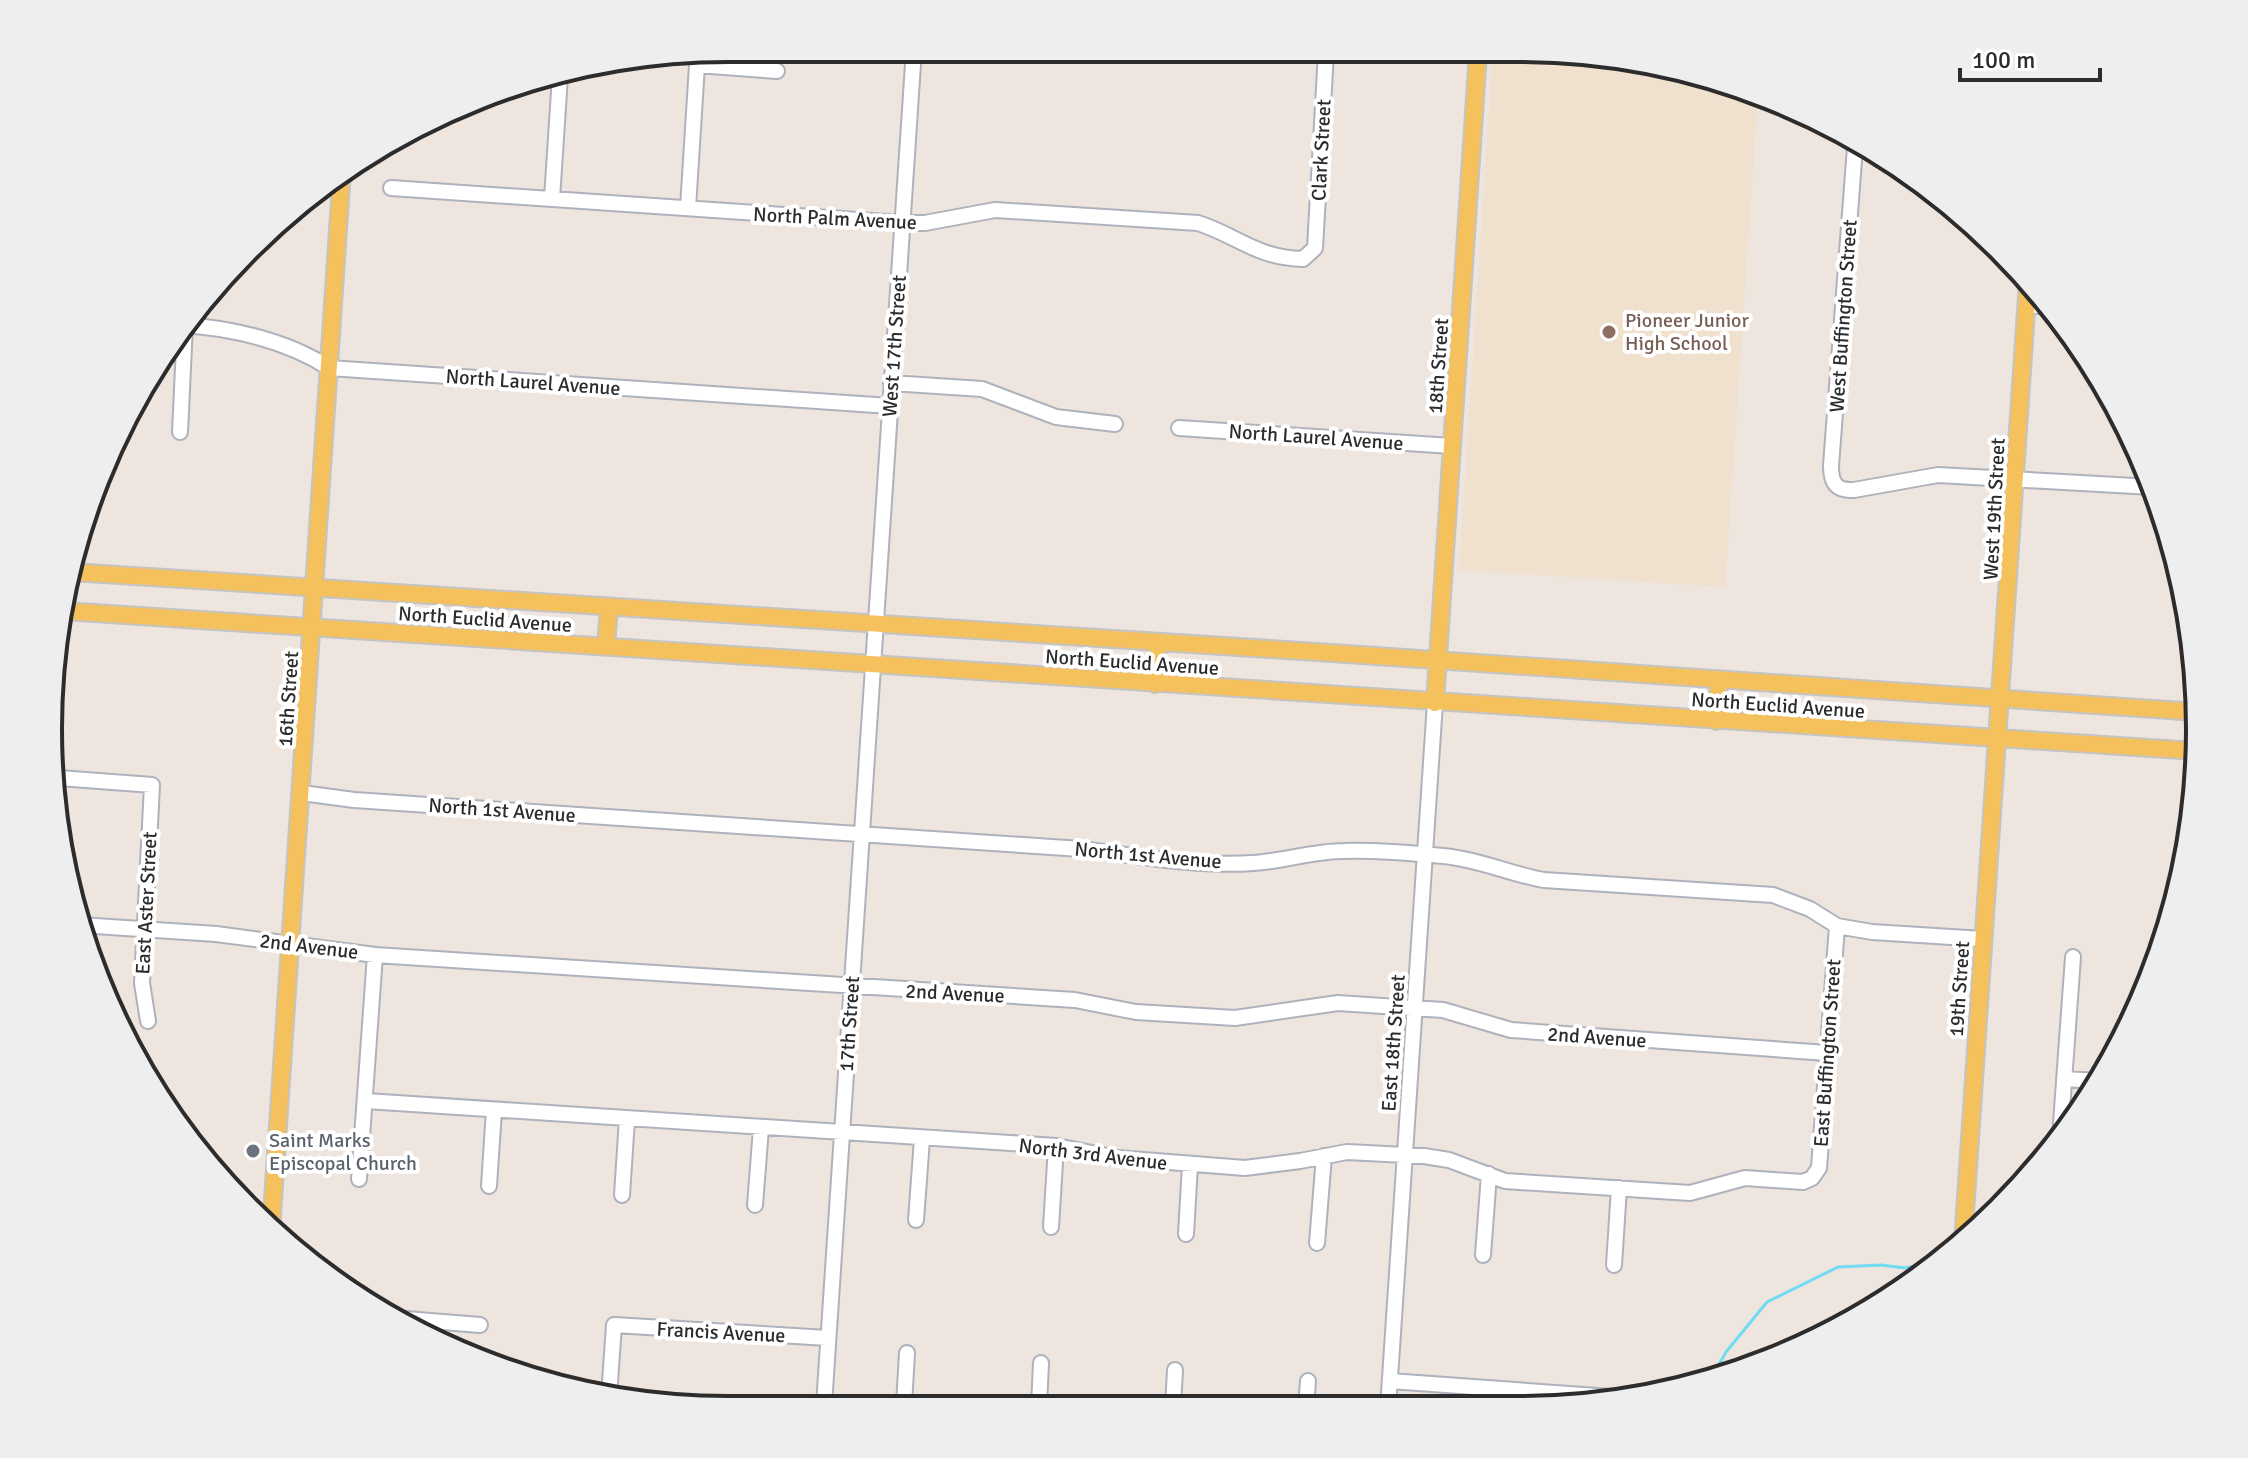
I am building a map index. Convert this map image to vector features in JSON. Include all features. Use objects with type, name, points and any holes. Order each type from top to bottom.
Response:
[{"type":"main road","name":"18th Street","points":[[1437,681],[1477,62]]},
{"type":"main road","name":"16th Street","points":[[272,1215],[341,187]]},
{"type":"main road","name":"West 19th Street","points":[[1998,739],[2027,298]]},
{"type":"main road","name":"North Euclid Avenue","points":[[81,573],[2186,711]]},
{"type":"main road","points":[[606,646],[609,607]]},
{"type":"main road","name":"North Euclid Avenue","points":[[73,612],[2186,750]]},
{"type":"main road","points":[[1155,684],[1158,642]]},
{"type":"main road","points":[[1716,721],[1719,680]]},
{"type":"main road","name":"East 18th Street","points":[[1435,703],[1437,681]]},
{"type":"main road","name":"19th Street","points":[[1964,1225],[1998,739]]},
{"type":"street","points":[[720,62],[777,71]]},
{"type":"street","name":"West 17th Street","points":[[875,643],[913,62]]},
{"type":"street","name":"Clark Street","points":[[1315,248],[1325,62]]},
{"type":"street","points":[[688,208],[699,63]]},
{"type":"street","points":[[552,199],[559,84]]},
{"type":"street","name":"West Buffington Street","points":[[1855,152],[1831,478],[1842,490],[1938,475],[2017,479]]},
{"type":"street","name":"North Palm Avenue","points":[[391,188],[902,223],[925,223],[995,210],[1198,223],[1218,230],[1248,248],[1292,259],[1303,259],[1315,248]]},
{"type":"street","points":[[2027,305],[2034,306]]},
{"type":"street","name":"North Laurel Avenue","points":[[198,326],[251,336],[313,357],[329,368],[890,406]]},
{"type":"street","points":[[180,432],[183,346]]},
{"type":"street","points":[[891,383],[982,389],[1056,417],[1115,424]]},
{"type":"street","name":"North Laurel Avenue","points":[[1179,428],[1452,446]]},
{"type":"street","points":[[2017,479],[2140,486]]},
{"type":"street","name":"17th Street","points":[[825,1396],[875,643]]},
{"type":"street","name":"East 18th Street","points":[[1389,1396],[1435,703]]},
{"type":"street","name":"East Aster Street","points":[[64,778],[152,785],[142,983],[148,1021]]},
{"type":"street","name":"North 1st Avenue","points":[[302,793],[370,802],[862,833],[1229,863],[1254,863],[1345,851],[1425,855],[1471,859],[1515,875],[1544,880],[1773,895],[1810,909],[1837,926],[1872,932],[1983,939]]},
{"type":"street","name":"2nd Avenue","points":[[92,926],[375,955],[1075,1000],[1136,1012],[1235,1018],[1338,1003],[1443,1010],[1511,1030],[1827,1053]]},
{"type":"street","name":"East Buffington Street","points":[[1812,1178],[1819,1168],[1837,926]]},
{"type":"street","points":[[359,1179],[375,955]]},
{"type":"street","points":[[2061,1117],[2073,957]]},
{"type":"street","points":[[2064,1079],[2086,1080]]},
{"type":"street","name":"North 3rd Avenue","points":[[366,1101],[1056,1146],[1118,1158],[1245,1168],[1347,1152],[1405,1155],[1449,1160],[1505,1181],[1690,1193],[1745,1178],[1803,1182],[1812,1178]]},
{"type":"street","points":[[489,1186],[494,1110]]},
{"type":"street","points":[[622,1195],[627,1119]]},
{"type":"street","points":[[755,1205],[761,1128]]},
{"type":"street","points":[[916,1220],[922,1139]]},
{"type":"street","points":[[1051,1227],[1056,1146]]},
{"type":"street","points":[[1317,1243],[1324,1156]]},
{"type":"street","points":[[1186,1234],[1190,1165]]},
{"type":"street","points":[[1483,1255],[1489,1174]]},
{"type":"street","points":[[1614,1265],[1619,1188]]},
{"type":"street","points":[[421,1320],[480,1325]]},
{"type":"street","name":"Francis Avenue","points":[[610,1385],[614,1325],[828,1338]]},
{"type":"street","points":[[905,1396],[907,1353]]},
{"type":"street","points":[[1039,1396],[1041,1363]]},
{"type":"street","points":[[1174,1396],[1175,1370]]},
{"type":"street","points":[[1307,1396],[1308,1381]]},
{"type":"street","points":[[1390,1381],[1567,1395]]},
{"type":"shaded area","name":"Pioneer Junior High School","points":[[1492,62],[1563,63],[1649,75],[1757,106],[1725,587],[1459,570]]},
{"type":"waterway","points":[[1718,1365],[1767,1302],[1838,1267],[1914,1266]]},
{"type":"place","name":"Pioneer Junior High School","points":[[1609,332]]},
{"type":"place","name":"Saint Marks Episcopal Church","points":[[253,1151]]}]
